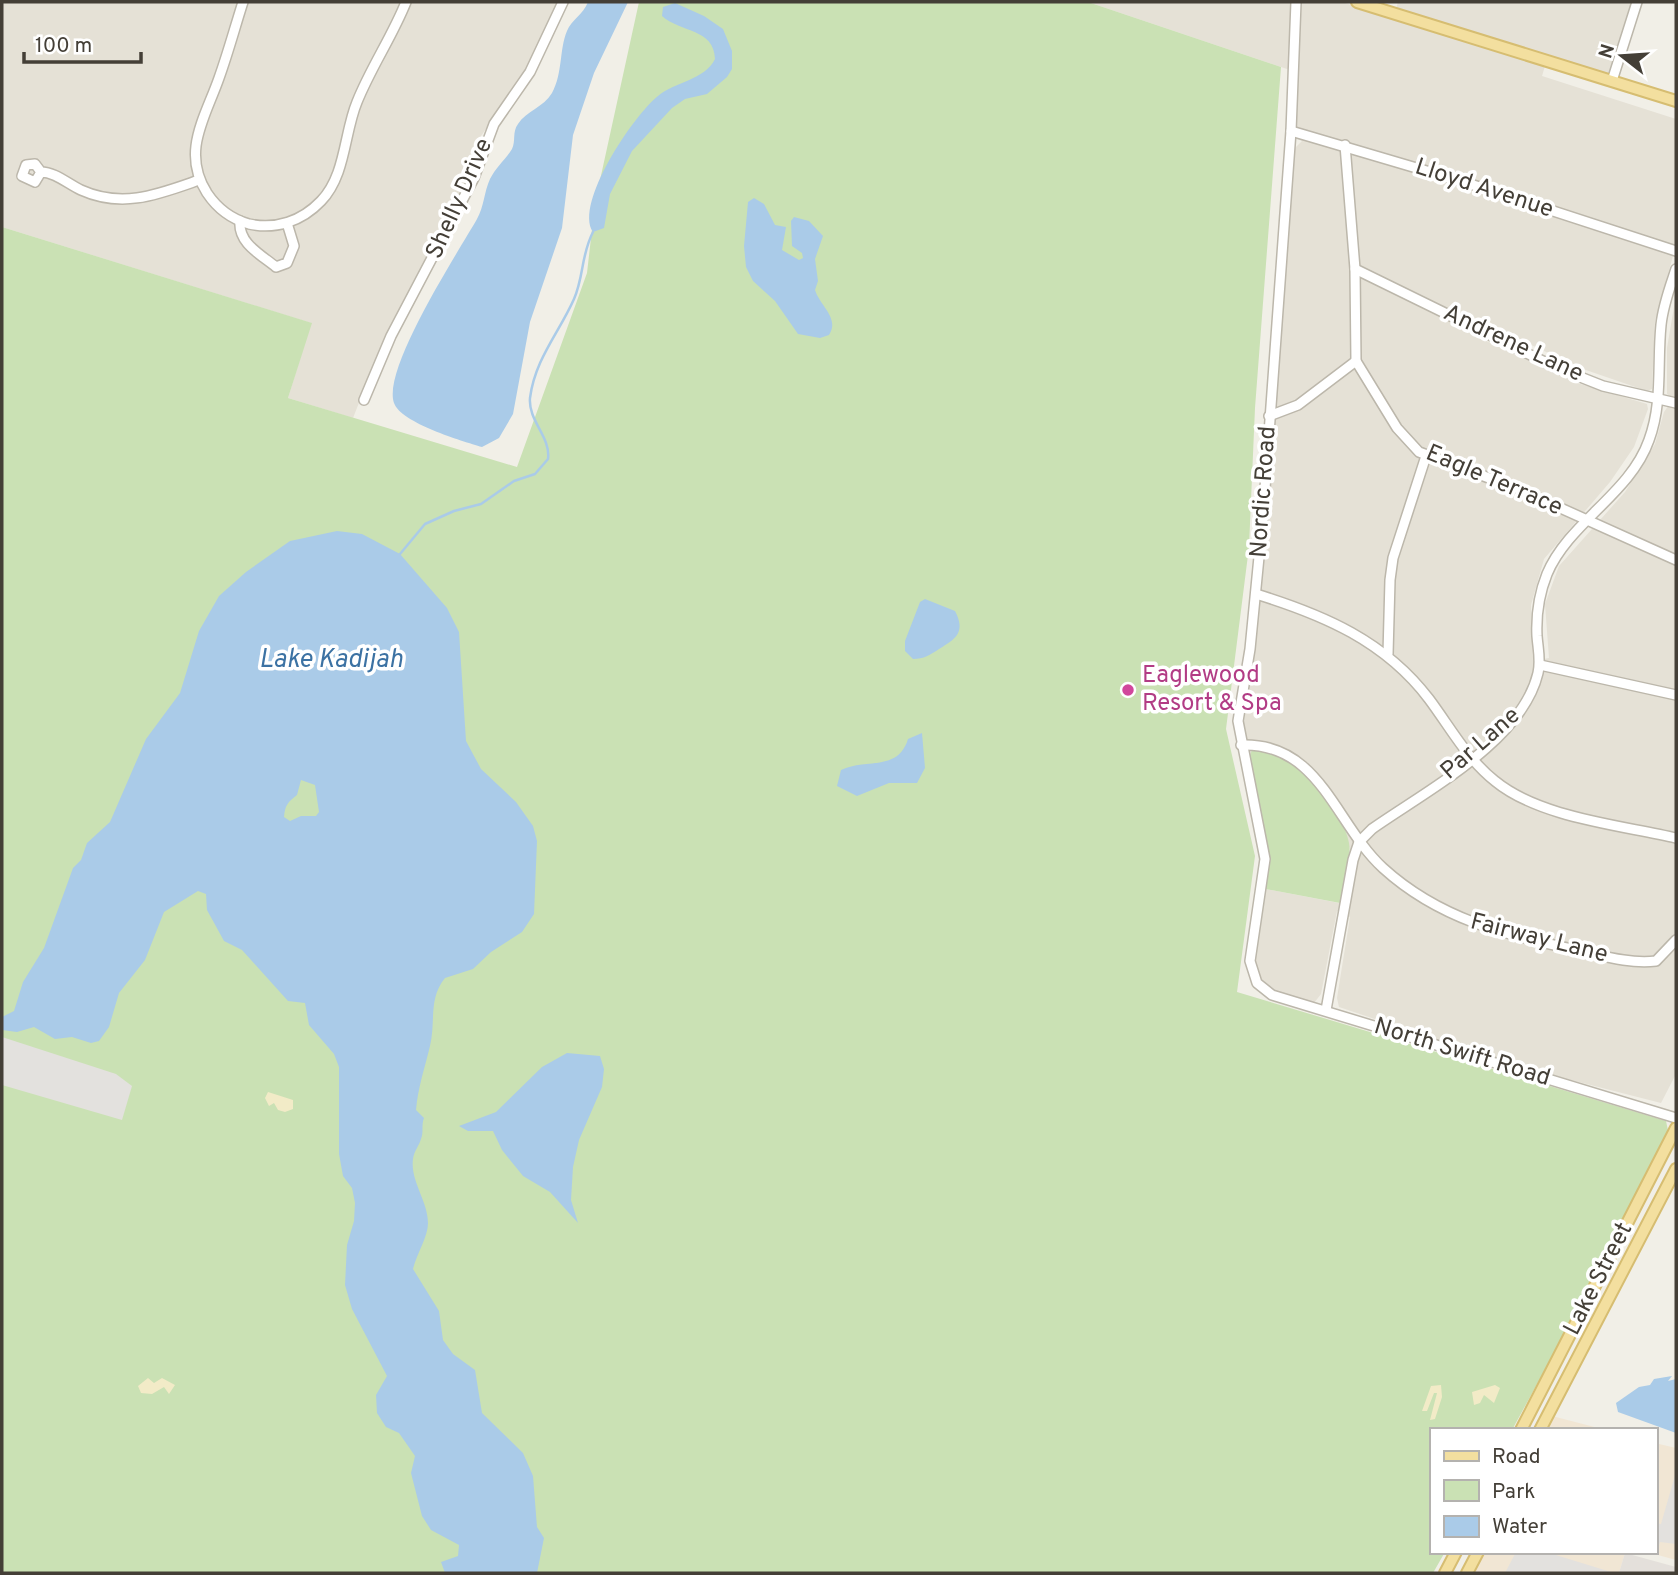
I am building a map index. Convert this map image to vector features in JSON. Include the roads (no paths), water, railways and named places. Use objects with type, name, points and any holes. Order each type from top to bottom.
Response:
[{"type":"main road","points":[[1357,2],[1676,101]]},
{"type":"main road","name":"Lake Street","points":[[1522,1428],[1676,1128]]},
{"type":"main road","name":"Lake Street","points":[[1541,1428],[1676,1169]]},
{"type":"main road","points":[[1445,1573],[1456,1554]]},
{"type":"main road","points":[[1467,1573],[1477,1554]]},
{"type":"street","points":[[243,2],[219,78],[197,131],[194,157],[199,180],[215,204],[240,221],[265,226],[287,223],[304,216],[320,203],[332,185],[357,102],[393,35],[406,2]]},
{"type":"street","name":"Shelly Drive","points":[[364,401],[391,336],[474,178],[494,124],[530,72],[562,2]]},
{"type":"street","name":"Nordic Road","points":[[1254,978],[1250,961],[1265,859],[1238,721],[1256,594],[1292,131],[1296,2]]},
{"type":"street","points":[[1612,81],[1637,2]]},
{"type":"street","name":"Lloyd Avenue","points":[[1292,131],[1345,145],[1676,251]]},
{"type":"street","points":[[1269,416],[1298,405],[1356,361],[1355,269],[1345,145]]},
{"type":"street","points":[[41,172],[49,173],[95,195],[120,200],[148,198],[199,180]]},
{"type":"street","points":[[240,221],[239,233],[244,241],[276,267],[287,263],[294,246],[287,223]]},
{"type":"street","name":"Par Lane","points":[[1359,842],[1372,828],[1472,759],[1524,709],[1540,666],[1537,624],[1542,590],[1556,558],[1642,455],[1649,440],[1659,399],[1661,322],[1676,268]]},
{"type":"street","name":"Andrene Lane","points":[[1355,269],[1555,366],[1603,386],[1676,403]]},
{"type":"street","name":"Eagle Terrace","points":[[1356,361],[1397,428],[1419,452],[1516,488],[1676,560]]},
{"type":"street","points":[[1388,654],[1393,558],[1426,456]]},
{"type":"street","points":[[1256,594],[1324,617],[1388,654],[1430,700],[1472,759],[1495,781],[1537,804],[1676,838]]},
{"type":"street","points":[[1540,666],[1676,695]]},
{"type":"street","name":"Fairway Lane","points":[[1241,745],[1275,749],[1305,767],[1321,783],[1359,842],[1405,886],[1468,922],[1506,935],[1632,962],[1656,961],[1676,940]]},
{"type":"street","points":[[1326,1010],[1353,860],[1359,842]]},
{"type":"street","name":"North Swift Road","points":[[1254,978],[1261,988],[1272,995],[1676,1118]]},
{"type":"water","points":[[588,2],[628,2],[594,73],[573,135],[562,228],[530,322],[513,414],[499,438],[482,447],[433,430],[408,417],[394,403],[393,387],[399,365],[424,311],[477,219],[490,179],[512,149],[516,127],[552,93],[558,78],[567,31]]},
{"type":"water","points":[[675,3],[704,16],[723,29],[732,51],[732,69],[727,77],[707,94],[685,99],[672,108],[632,151],[610,194],[604,228],[593,232],[589,219],[599,181],[609,160],[635,121],[658,96],[704,72],[715,59],[713,49],[703,36],[662,16],[663,7]]},
{"type":"water","points":[[754,198],[764,204],[775,225],[786,227],[782,250],[799,260],[803,258],[802,253],[792,246],[791,221],[794,217],[809,221],[823,236],[815,259],[818,281],[815,290],[831,318],[832,329],[829,335],[820,338],[798,334],[775,301],[753,281],[746,267],[744,246],[748,202]]},
{"type":"water","name":"Lake Kadijah","points":[[337,531],[362,534],[400,554],[447,608],[459,632],[466,741],[481,769],[516,802],[533,826],[537,841],[534,914],[522,932],[491,952],[473,969],[445,978],[436,994],[432,1037],[416,1110],[424,1118],[413,1167],[428,1223],[413,1269],[439,1311],[443,1340],[453,1354],[475,1370],[482,1413],[523,1453],[533,1476],[537,1527],[544,1538],[537,1573],[445,1573],[441,1562],[458,1556],[459,1545],[431,1530],[422,1516],[411,1473],[415,1456],[399,1433],[386,1427],[377,1413],[376,1395],[387,1376],[352,1309],[345,1285],[347,1245],[354,1221],[355,1203],[352,1188],[343,1176],[339,1154],[339,1067],[334,1054],[309,1025],[305,1003],[288,1001],[242,950],[224,941],[207,910],[206,894],[198,891],[164,912],[145,960],[119,993],[109,1027],[99,1041],[91,1043],[72,1037],[55,1039],[34,1027],[17,1032],[2,1030],[2,1017],[14,1011],[23,982],[44,948],[73,868],[81,860],[87,843],[110,822],[146,739],[180,693],[199,631],[219,596],[246,572],[290,541]],"holes":[[[301,780],[315,785],[319,812],[316,816],[301,816],[290,821],[284,817],[285,809],[297,795]]]},
{"type":"water","points":[[925,599],[955,611],[960,624],[959,630],[945,645],[927,656],[913,659],[905,651],[905,641],[920,602]]},
{"type":"water","points":[[922,733],[925,768],[917,783],[889,783],[857,796],[837,786],[841,770],[889,760],[897,756],[908,739]]},
{"type":"water","points":[[567,1053],[600,1056],[604,1069],[602,1087],[579,1140],[573,1167],[571,1200],[578,1223],[550,1192],[523,1176],[502,1150],[493,1131],[468,1131],[459,1126],[496,1112],[542,1067]]},
{"type":"water","points":[[1672,1376],[1668,1381],[1676,1379],[1676,1433],[1618,1412],[1616,1403],[1639,1387],[1650,1385],[1654,1379]]},
{"type":"waterway","points":[[400,554],[425,524],[454,511],[481,504],[514,481],[535,474],[548,459],[546,443],[532,414],[530,398],[542,359],[574,299],[593,232]]},
{"type":"place","name":"Eaglewood Resort & Spa","points":[[1128,690]]}]
